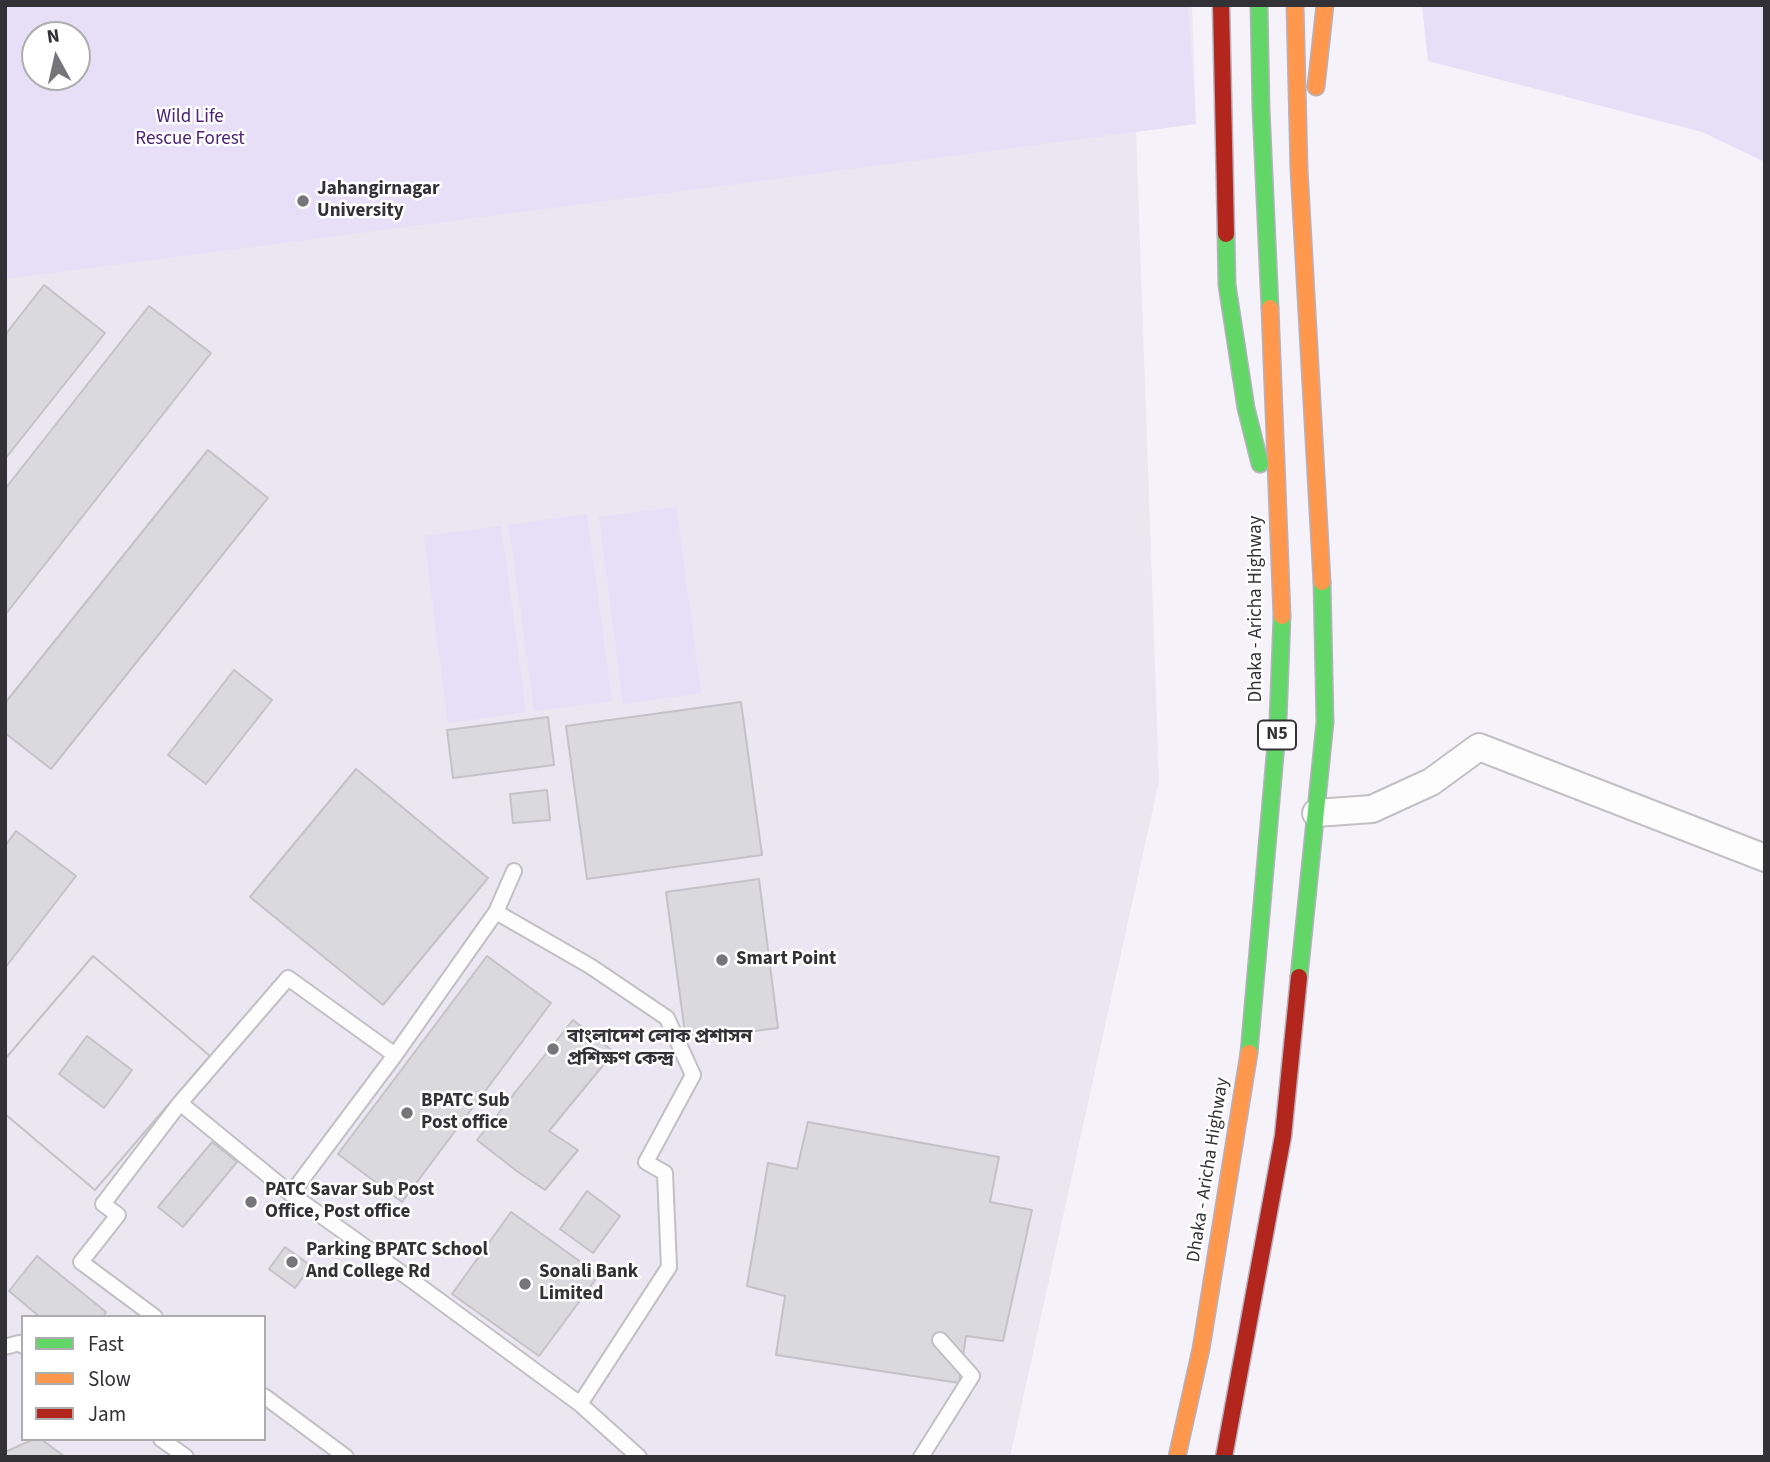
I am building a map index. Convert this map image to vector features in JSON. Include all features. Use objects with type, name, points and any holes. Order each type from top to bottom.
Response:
[{"type":"highway","points":[[1221,5],[1227,285],[1246,408],[1279,538]]},
{"type":"highway","name":"Dhaka - Aricha Highway","points":[[1177,1457],[1202,1349],[1250,1047],[1278,721],[1282,601],[1259,5]]},
{"type":"highway","name":"N5","points":[[1224,1457],[1283,1136],[1325,722],[1324,612],[1299,169],[1295,5]]},
{"type":"highway","points":[[1299,169],[1313,106],[1325,5]]},
{"type":"street","points":[[1316,813],[1372,809],[1431,782],[1479,747],[1765,858]]},
{"type":"lane","points":[[291,1194],[396,1055],[496,912],[514,871]]},
{"type":"lane","points":[[496,912],[590,966],[667,1018],[693,1075],[646,1162],[666,1173],[668,1267],[580,1404]]},
{"type":"lane","points":[[153,1315],[81,1262],[118,1215],[103,1204],[180,1103],[288,978],[396,1055]]},
{"type":"lane","points":[[180,1103],[291,1194],[580,1404],[639,1457]]},
{"type":"lane","points":[[921,1457],[972,1376],[940,1340]]},
{"type":"lane","points":[[266,1397],[346,1457]]},
{"type":"lane","points":[[164,1441],[186,1457]]},
{"type":"shaded area","name":"বাংলাদেশ লোক প্রশাসন প্রশিক্ষণ কেন্দ্র","points":[[5,5],[1192,5],[1196,124],[1136,132],[1159,781],[1010,1457],[5,1457]]},
{"type":"green space","name":"Wild Life Rescue Forest","points":[[5,5],[1188,5],[1196,124],[5,279]]},
{"type":"green space","points":[[1422,5],[1765,5],[1765,162],[1702,132],[1428,61]]},
{"type":"green space","points":[[676,507],[701,693],[623,704],[599,517]]},
{"type":"green space","points":[[587,514],[612,701],[534,711],[509,525]]},
{"type":"green space","points":[[501,526],[526,712],[448,723],[424,536]]},
{"type":"building","points":[[44,285],[105,333],[5,459],[5,335]]},
{"type":"building","points":[[149,306],[211,353],[5,615],[5,489]]},
{"type":"building","points":[[208,450],[268,498],[51,769],[5,733],[5,703]]},
{"type":"building","points":[[234,670],[272,700],[206,784],[168,755]]},
{"type":"building","points":[[741,702],[762,855],[587,879],[566,726]]},
{"type":"building","points":[[548,717],[554,765],[453,778],[447,730]]},
{"type":"building","points":[[356,769],[488,878],[383,1005],[250,897]]},
{"type":"building","points":[[547,790],[550,820],[513,823],[510,794]]},
{"type":"building","points":[[16,831],[76,876],[5,968],[5,846]]},
{"type":"building","name":"Smart Point","points":[[759,879],[778,1028],[686,1040],[666,892]]},
{"type":"building","points":[[93,956],[210,1056],[95,1190],[5,1114],[5,1059]],"holes":[[[87,1036],[132,1070],[104,1108],[59,1074]]]},
{"type":"building","points":[[93,956],[210,1056],[95,1190],[5,1114],[5,1059]]},
{"type":"building","points":[[487,956],[551,1003],[402,1202],[338,1154]]},
{"type":"building","points":[[573,1020],[614,1052],[549,1131],[578,1150],[545,1190],[477,1140]]},
{"type":"building","points":[[808,1122],[999,1157],[990,1202],[1032,1210],[1003,1341],[966,1336],[959,1383],[776,1355],[785,1296],[747,1286],[768,1163],[797,1169]]},
{"type":"building","points":[[212,1142],[237,1162],[183,1227],[158,1207]]},
{"type":"building","points":[[587,1191],[620,1216],[593,1253],[560,1229]]},
{"type":"building","name":"Sonali Bank Limited","points":[[511,1212],[599,1275],[539,1356],[452,1294]]},
{"type":"building","points":[[285,1247],[311,1266],[295,1288],[269,1269]]},
{"type":"building","points":[[37,1256],[106,1312],[104,1315],[38,1315],[9,1291]]},
{"type":"building","points":[[30,1441],[44,1441],[65,1457],[5,1457],[5,1452]]},
{"type":"traffic: fast","points":[[1259,5],[1270,308]]},
{"type":"traffic: fast","points":[[1226,234],[1227,285],[1246,408],[1260,464]]},
{"type":"traffic: fast","points":[[1299,977],[1325,722],[1322,582]]},
{"type":"traffic: fast","points":[[1249,1053],[1278,721],[1282,616]]},
{"type":"traffic: slow","points":[[1295,5],[1299,169],[1322,582]]},
{"type":"traffic: slow","points":[[1316,87],[1325,5]]},
{"type":"traffic: slow","points":[[1270,308],[1282,616]]},
{"type":"traffic: slow","points":[[1177,1457],[1201,1349],[1249,1053]]},
{"type":"traffic: jam","points":[[1221,5],[1226,234]]},
{"type":"traffic: jam","points":[[1224,1457],[1283,1136],[1299,977]]},
{"type":"place","name":"Jahangirnagar University","points":[[303,201]]},
{"type":"place","name":"Smart Point","points":[[722,960]]},
{"type":"place","name":"বাংলাদেশ লোক প্রশাসন প্রশিক্ষণ কেন্দ্র","points":[[553,1049]]},
{"type":"place","name":"BPATC Sub Post office","points":[[407,1113]]},
{"type":"place","name":"PATC Savar Sub Post Office, Post office","points":[[251,1202]]},
{"type":"place","name":"Parking BPATC School And College Rd","points":[[292,1262]]},
{"type":"place","name":"Sonali Bank Limited","points":[[525,1284]]}]
